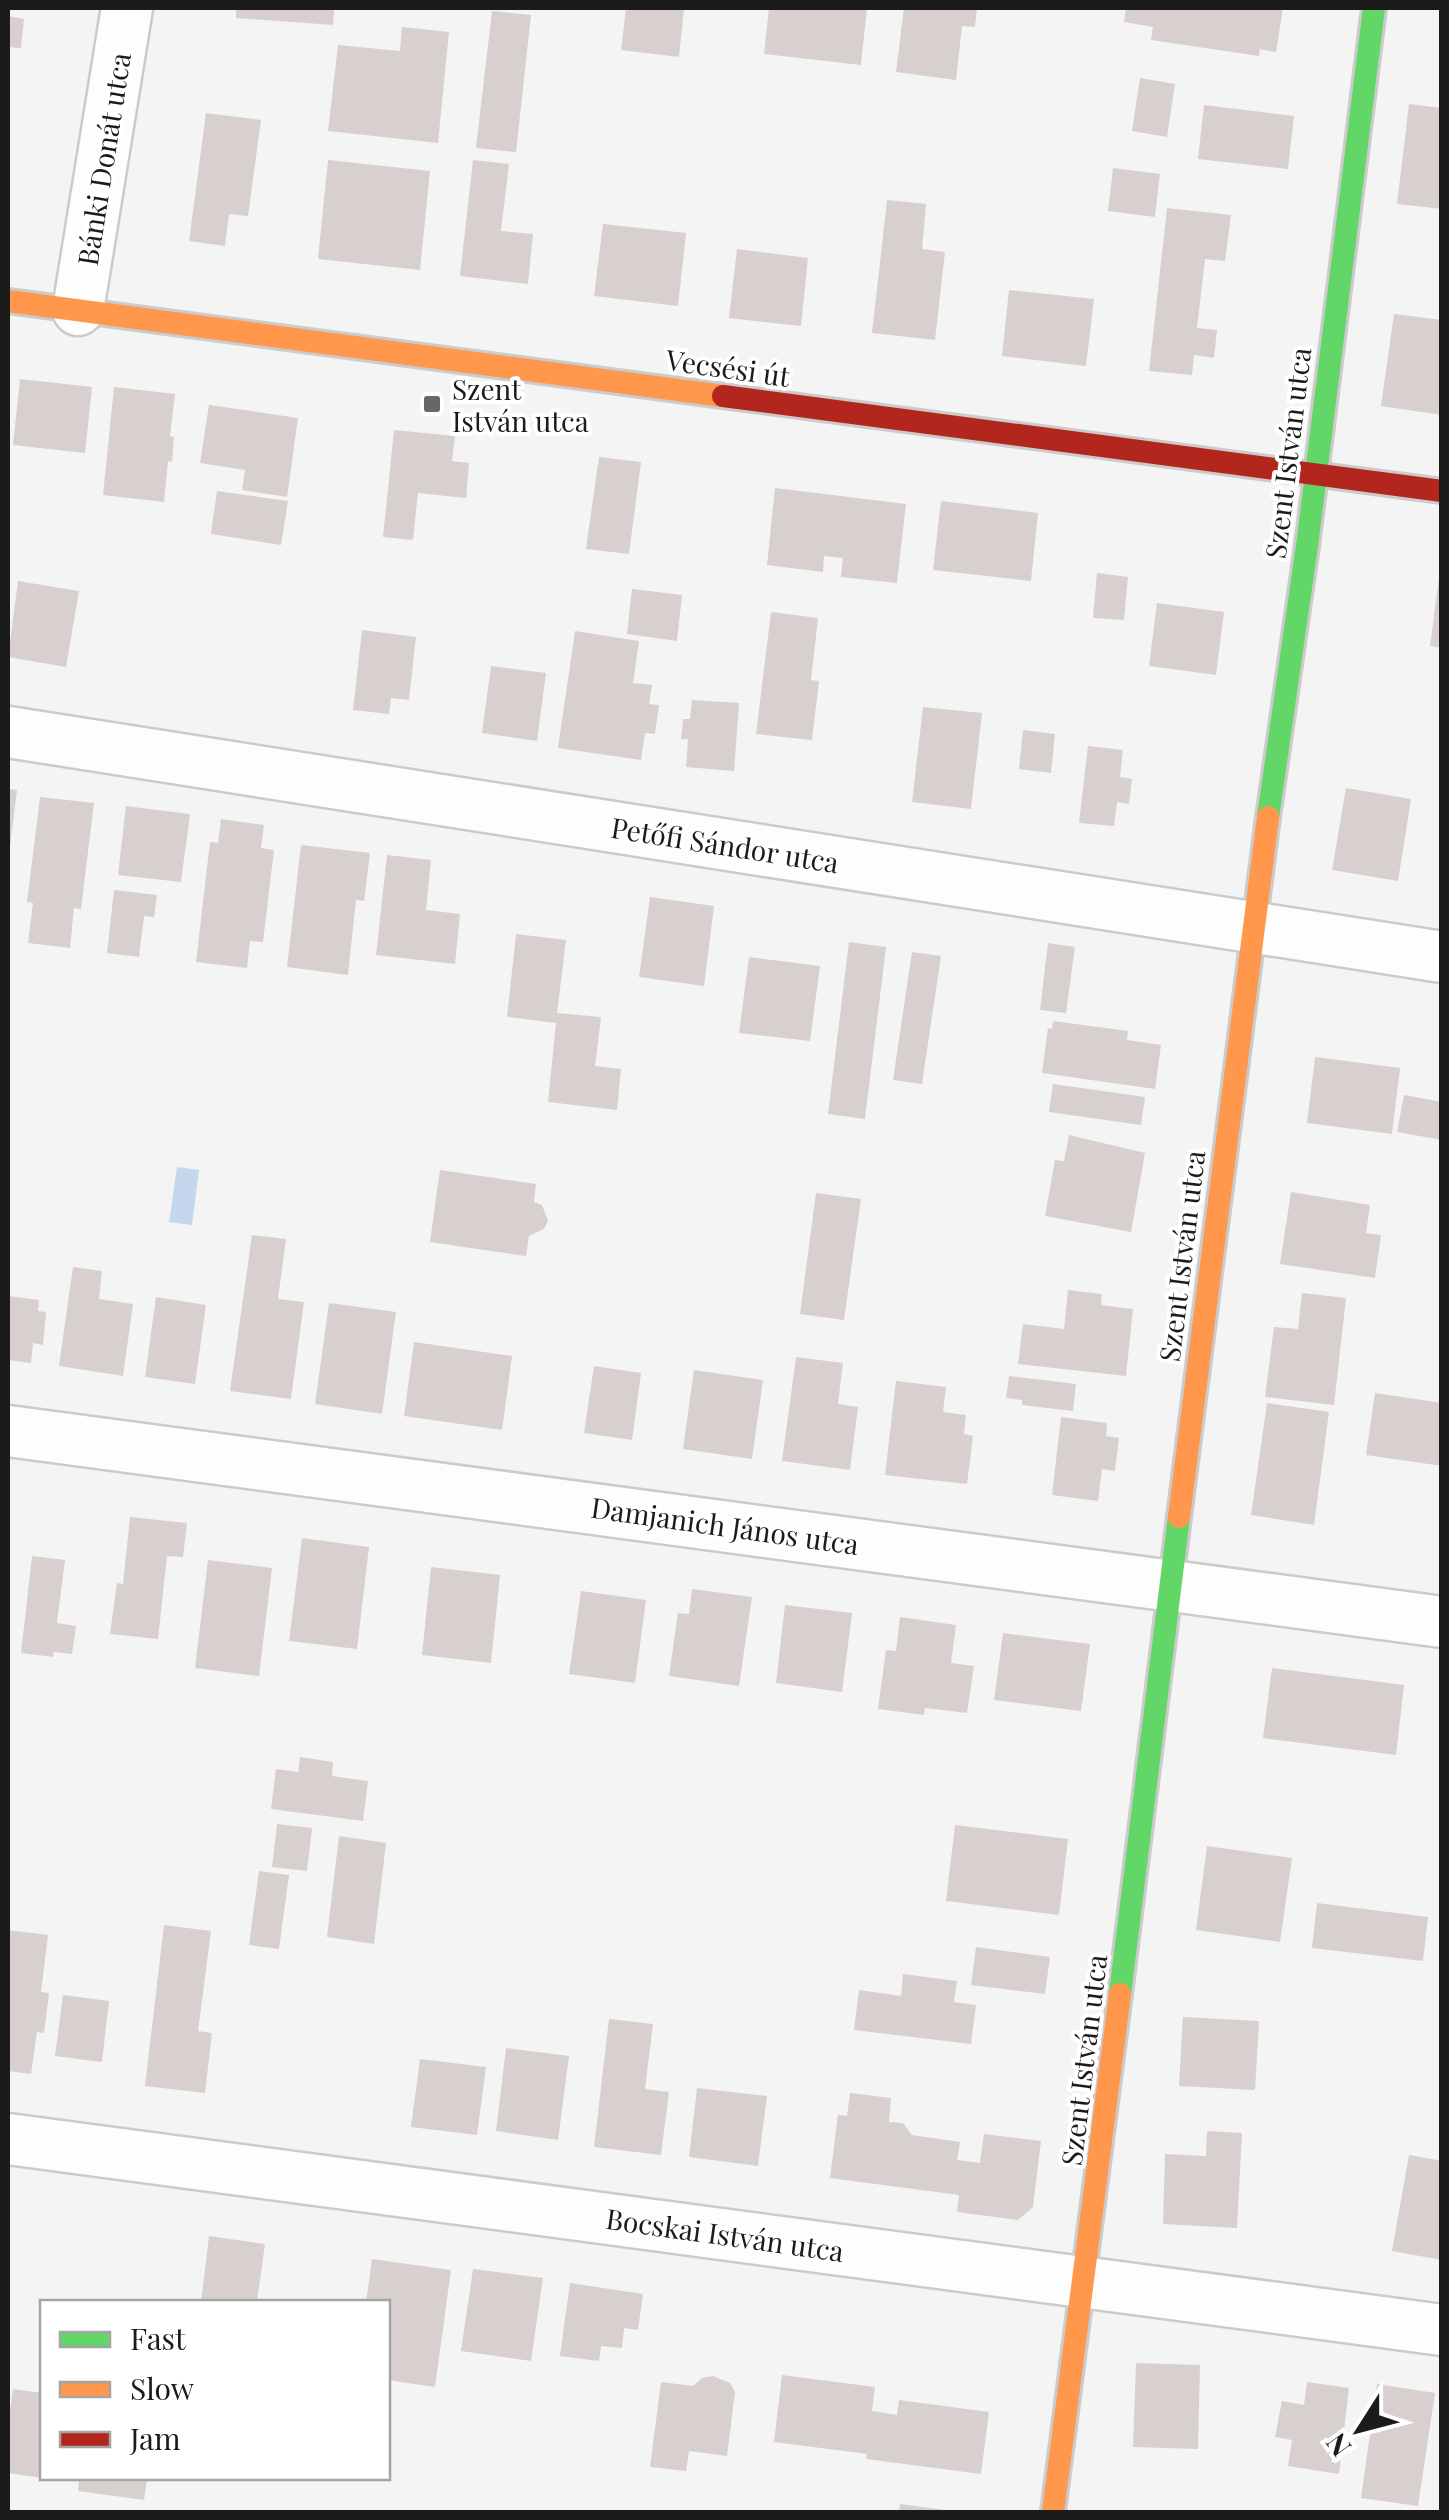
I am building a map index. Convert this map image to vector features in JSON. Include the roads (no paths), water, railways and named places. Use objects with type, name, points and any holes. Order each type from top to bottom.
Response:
[{"type":"street","name":"Bánki Donát utca","points":[[78,310],[127,8]]},
{"type":"street","name":"Szent István utca","points":[[1054,2512],[1086,2282],[1252,926],[1307,546],[1374,8]]},
{"type":"street","name":"Vecsési út","points":[[8,301],[1442,491]]},
{"type":"street","name":"Petőfi Sándor utca","points":[[8,732],[1442,957]]},
{"type":"street","name":"Damjanich János utca","points":[[8,1431],[1442,1622]]},
{"type":"street","name":"Bocskai István utca","points":[[8,2138],[1442,2330]]},
{"type":"water","points":[[177,1167],[199,1170],[192,1225],[169,1222]]},
{"type":"place","name":"Szent István utca","points":[[432,404]]}]
